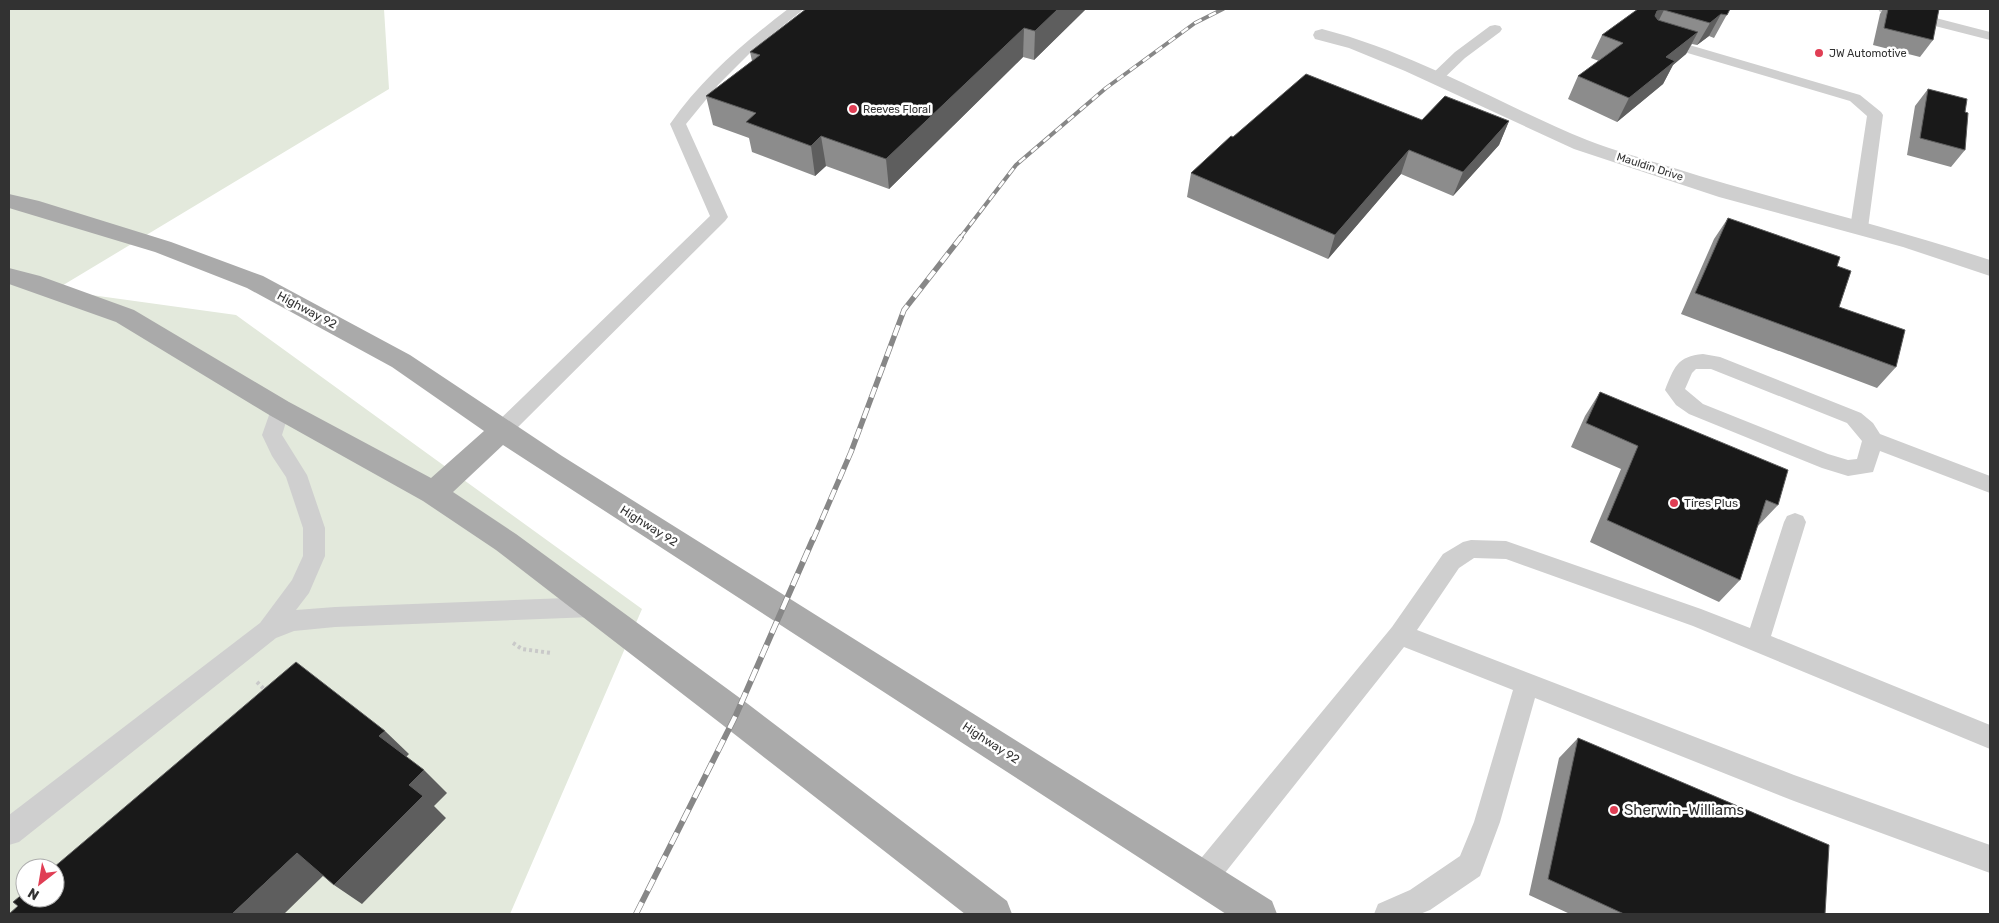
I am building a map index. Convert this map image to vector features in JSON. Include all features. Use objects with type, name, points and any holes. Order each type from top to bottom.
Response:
[{"type":"main road","name":"Highway 92","points":[[9,202],[31,206],[163,248],[255,282],[402,361],[552,464],[1259,914]]},
{"type":"main road","points":[[9,276],[32,282],[125,316],[280,409],[433,493],[506,542],[736,715],[994,914]]},
{"type":"main road","points":[[433,493],[502,430]]},
{"type":"street","name":"Mauldin Drive","points":[[1322,35],[1356,44],[1436,78],[1581,145],[1727,192],[1911,242],[1990,268]]},
{"type":"lane","points":[[502,430],[617,319],[719,216],[678,124],[713,82],[749,46],[797,9]]},
{"type":"lane","points":[[1886,9],[1990,36]]},
{"type":"lane","points":[[1436,78],[1460,55],[1495,29]]},
{"type":"lane","points":[[1652,38],[1855,98],[1875,115],[1858,228]]},
{"type":"lane","points":[[1873,440],[1865,466],[1848,468],[1822,460],[1696,409],[1683,400],[1675,390],[1685,366],[1695,361],[1713,362],[1854,418],[1866,429],[1873,440],[1990,485]]},
{"type":"lane","points":[[9,832],[268,630],[301,586],[314,556],[314,528],[296,475],[278,450],[272,435],[280,409]]},
{"type":"lane","points":[[1757,642],[1795,522]]},
{"type":"lane","points":[[1203,878],[1400,634],[1450,561],[1471,549],[1506,550],[1701,619],[1990,738]]},
{"type":"lane","points":[[268,630],[294,621],[335,617],[592,607]]},
{"type":"lane","points":[[1400,634],[1794,788],[1990,859]]},
{"type":"lane","points":[[1388,914],[1420,900],[1470,866],[1487,822],[1527,684]]},
{"type":"path","points":[[510,641],[522,649],[551,653]]},
{"type":"path","points":[[251,676],[273,698]]},
{"type":"shaded area","points":[[9,9],[384,9],[389,89],[55,290],[236,315],[642,609],[510,914],[9,914]]},
{"type":"building","points":[[806,9],[1058,9],[1035,31],[1024,28],[886,159],[821,136],[811,146],[746,122],[756,113],[706,96],[760,55],[750,52]]},
{"type":"building","points":[[1638,9],[1730,9],[1727,15],[1721,14],[1710,23],[1664,10],[1657,11],[1655,16],[1658,20],[1698,32],[1666,57],[1675,61],[1629,98],[1578,76],[1623,43],[1602,35]]},
{"type":"building","points":[[1888,9],[1939,9],[1933,40],[1884,28]]},
{"type":"building","points":[[1306,74],[1422,120],[1445,96],[1509,121],[1463,172],[1409,150],[1335,235],[1191,173],[1231,136],[1233,137]]},
{"type":"building","points":[[1928,89],[1967,99],[1965,112],[1968,113],[1965,150],[1920,138]]},
{"type":"building","points":[[1728,218],[1840,257],[1837,266],[1851,271],[1839,307],[1905,330],[1896,367],[1695,293]]},
{"type":"building","points":[[1600,392],[1788,470],[1778,505],[1766,500],[1740,580],[1607,520],[1638,446],[1586,423]]},
{"type":"building","points":[[296,662],[385,731],[379,736],[424,770],[409,785],[423,796],[334,885],[297,853],[232,914],[9,914],[16,908],[65,908],[65,858]]},
{"type":"building","name":"Sherwin-Williams","points":[[1578,738],[1829,845],[1825,914],[1624,914],[1548,879]]},
{"type":"railway","points":[[960,238],[1016,165],[1106,88],[1195,23],[1223,9]]},
{"type":"railway","points":[[813,540],[851,452],[904,310],[961,237]]},
{"type":"railway","points":[[636,914],[736,715],[813,539]]},
{"type":"place","name":"JW Automotive","points":[[1819,53]]},
{"type":"place","name":"Reeves Floral","points":[[853,109]]},
{"type":"place","name":"Tires Plus","points":[[1674,503]]},
{"type":"place","name":"Sherwin-Williams","points":[[1614,810]]}]
